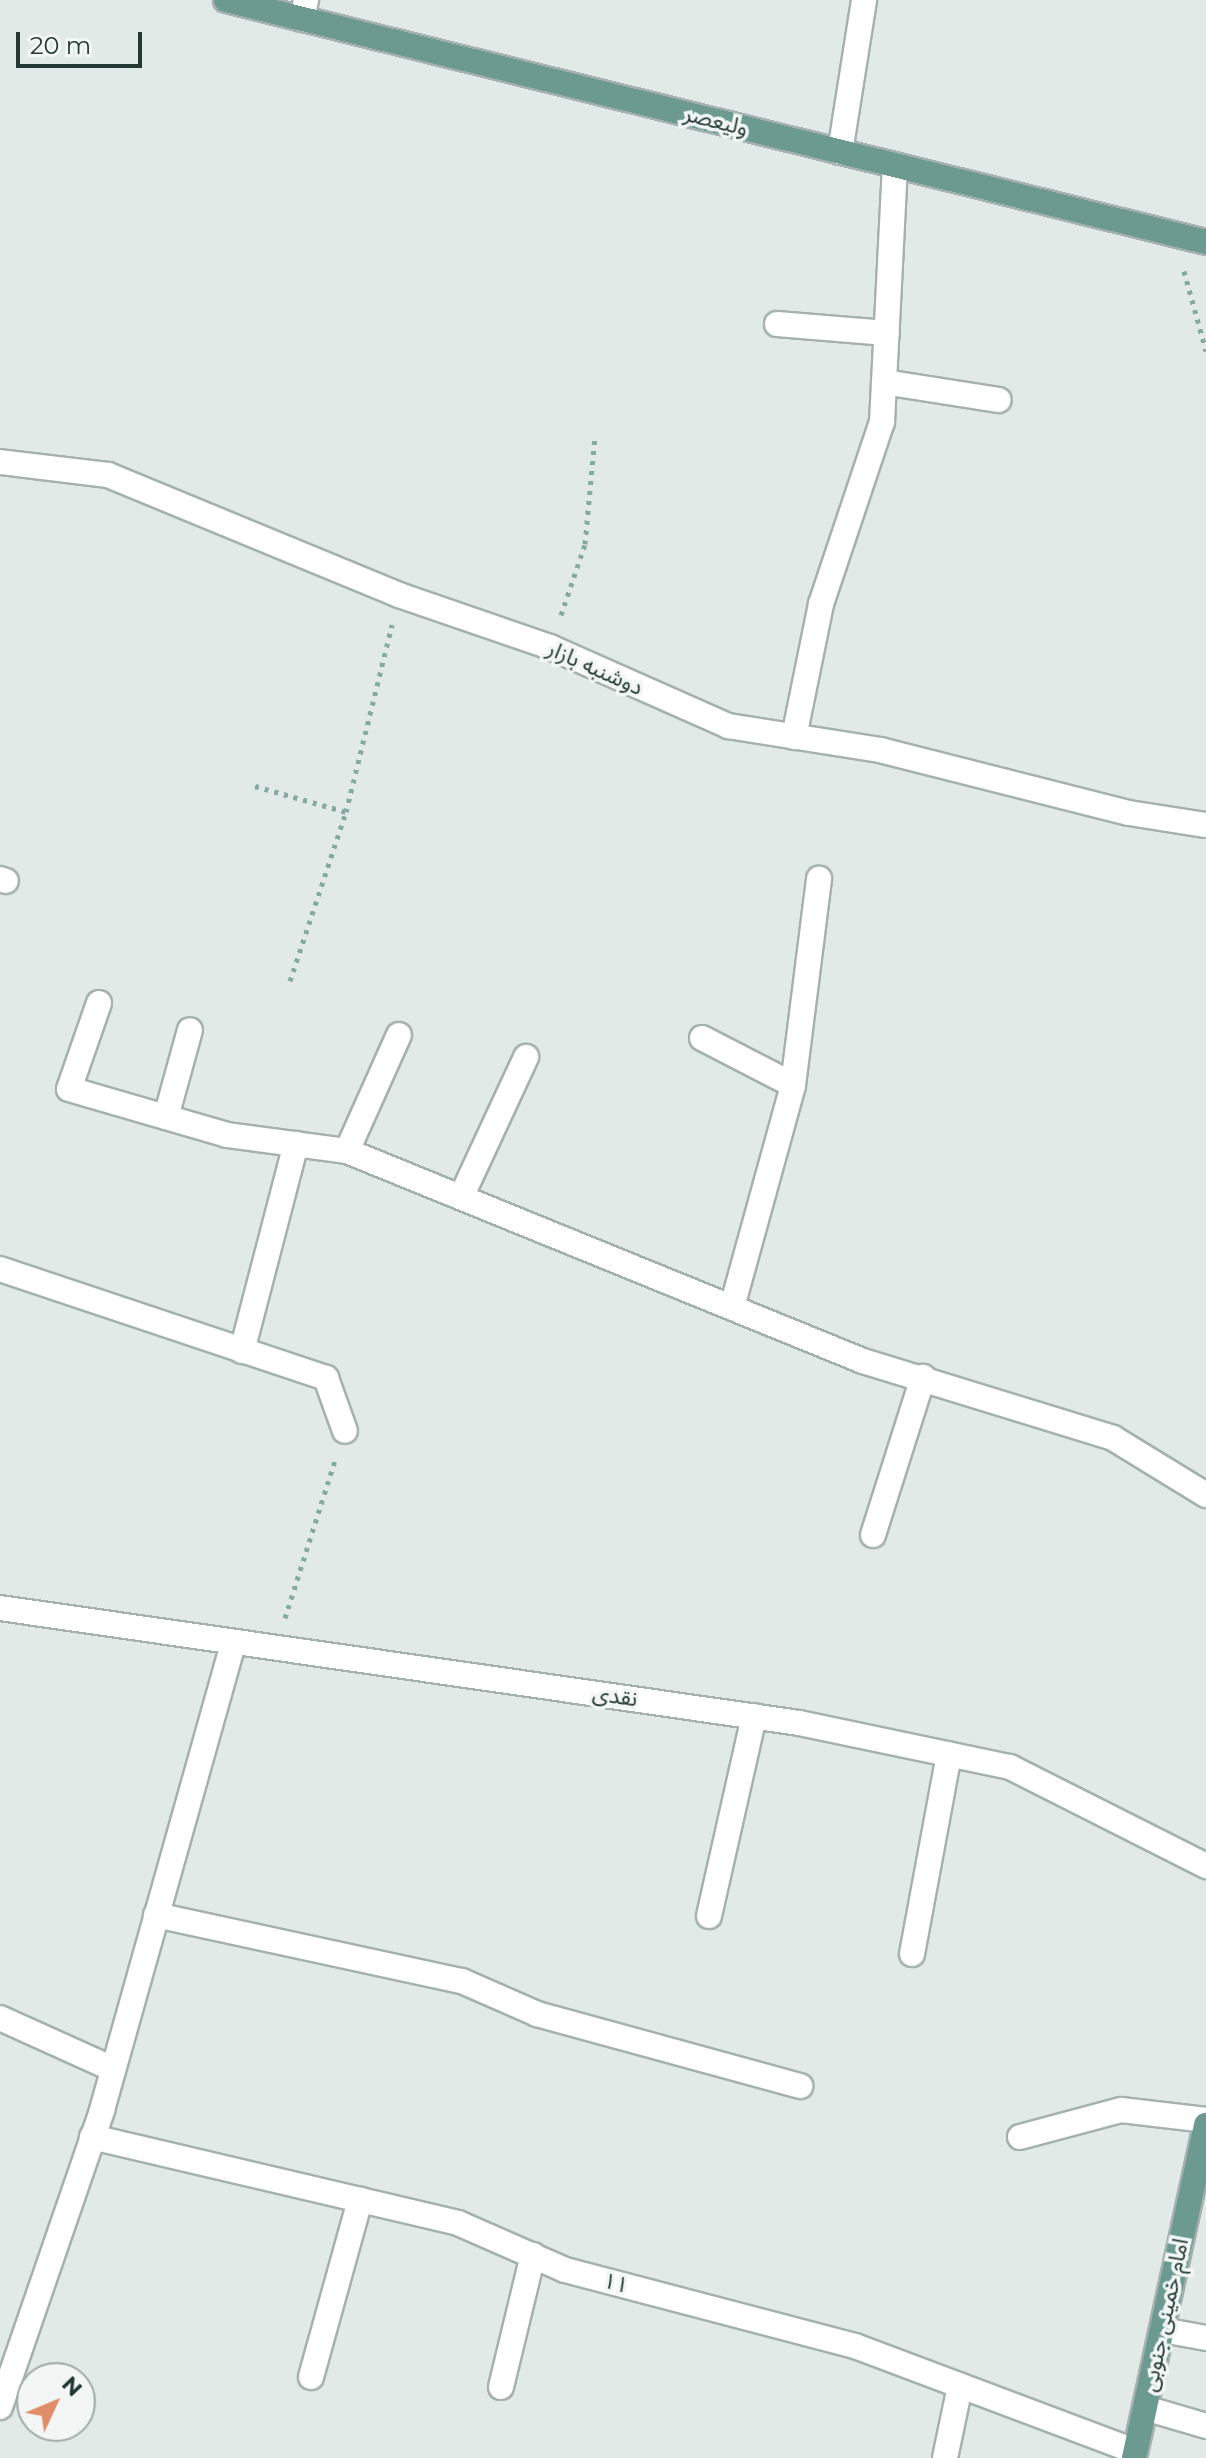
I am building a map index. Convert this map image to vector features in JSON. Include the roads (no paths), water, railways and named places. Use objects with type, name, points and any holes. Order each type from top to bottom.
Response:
[{"type":"main road","name":"ولیعصر","points":[[226,0],[304,9],[840,152],[1206,242]]},
{"type":"main road","name":"امام خمینی جنوبی","points":[[1134,2454],[1206,2123]]},
{"type":"street","points":[[840,152],[864,0]]},
{"type":"street","points":[[794,737],[821,604],[882,422],[895,165]]},
{"type":"street","points":[[777,324],[887,333]]},
{"type":"street","points":[[884,382],[999,400]]},
{"type":"street","name":"دوشنبه بازار","points":[[0,462],[108,475],[399,595],[550,647],[728,726],[880,750],[1129,813],[1206,825]]},
{"type":"street","points":[[732,1307],[793,1085],[819,879]]},
{"type":"street","points":[[99,1003],[69,1089],[227,1135],[347,1151],[463,1193],[863,1361],[1113,1438],[1206,1495]]},
{"type":"street","points":[[166,1117],[190,1030]]},
{"type":"street","points":[[347,1151],[399,1035]]},
{"type":"street","points":[[702,1038],[793,1085]]},
{"type":"street","points":[[463,1193],[526,1057]]},
{"type":"street","points":[[242,1351],[296,1144]]},
{"type":"street","points":[[0,1269],[326,1378],[345,1431]]},
{"type":"street","points":[[873,1535],[923,1377]]},
{"type":"street","name":"نقدی","points":[[0,1608],[233,1644],[754,1716],[1010,1767],[1206,1866]]},
{"type":"street","points":[[0,2407],[113,2069],[233,1644]]},
{"type":"street","points":[[709,1916],[754,1716]]},
{"type":"street","points":[[912,1954],[949,1754]]},
{"type":"street","points":[[156,1915],[462,1981],[537,2014],[800,2086]]},
{"type":"street","points":[[0,2018],[113,2069]]},
{"type":"street","points":[[1020,2137],[1121,2110],[1206,2123]]},
{"type":"street","name":"۱۱","points":[[92,2137],[458,2223],[565,2270],[855,2346],[1134,2454]]},
{"type":"street","points":[[311,2377],[360,2200]]},
{"type":"street","points":[[501,2387],[533,2255]]},
{"type":"street","points":[[1162,2330],[1206,2338]]},
{"type":"street","points":[[945,2458],[960,2386]]},
{"type":"street","points":[[1145,2408],[1206,2426]]}]
